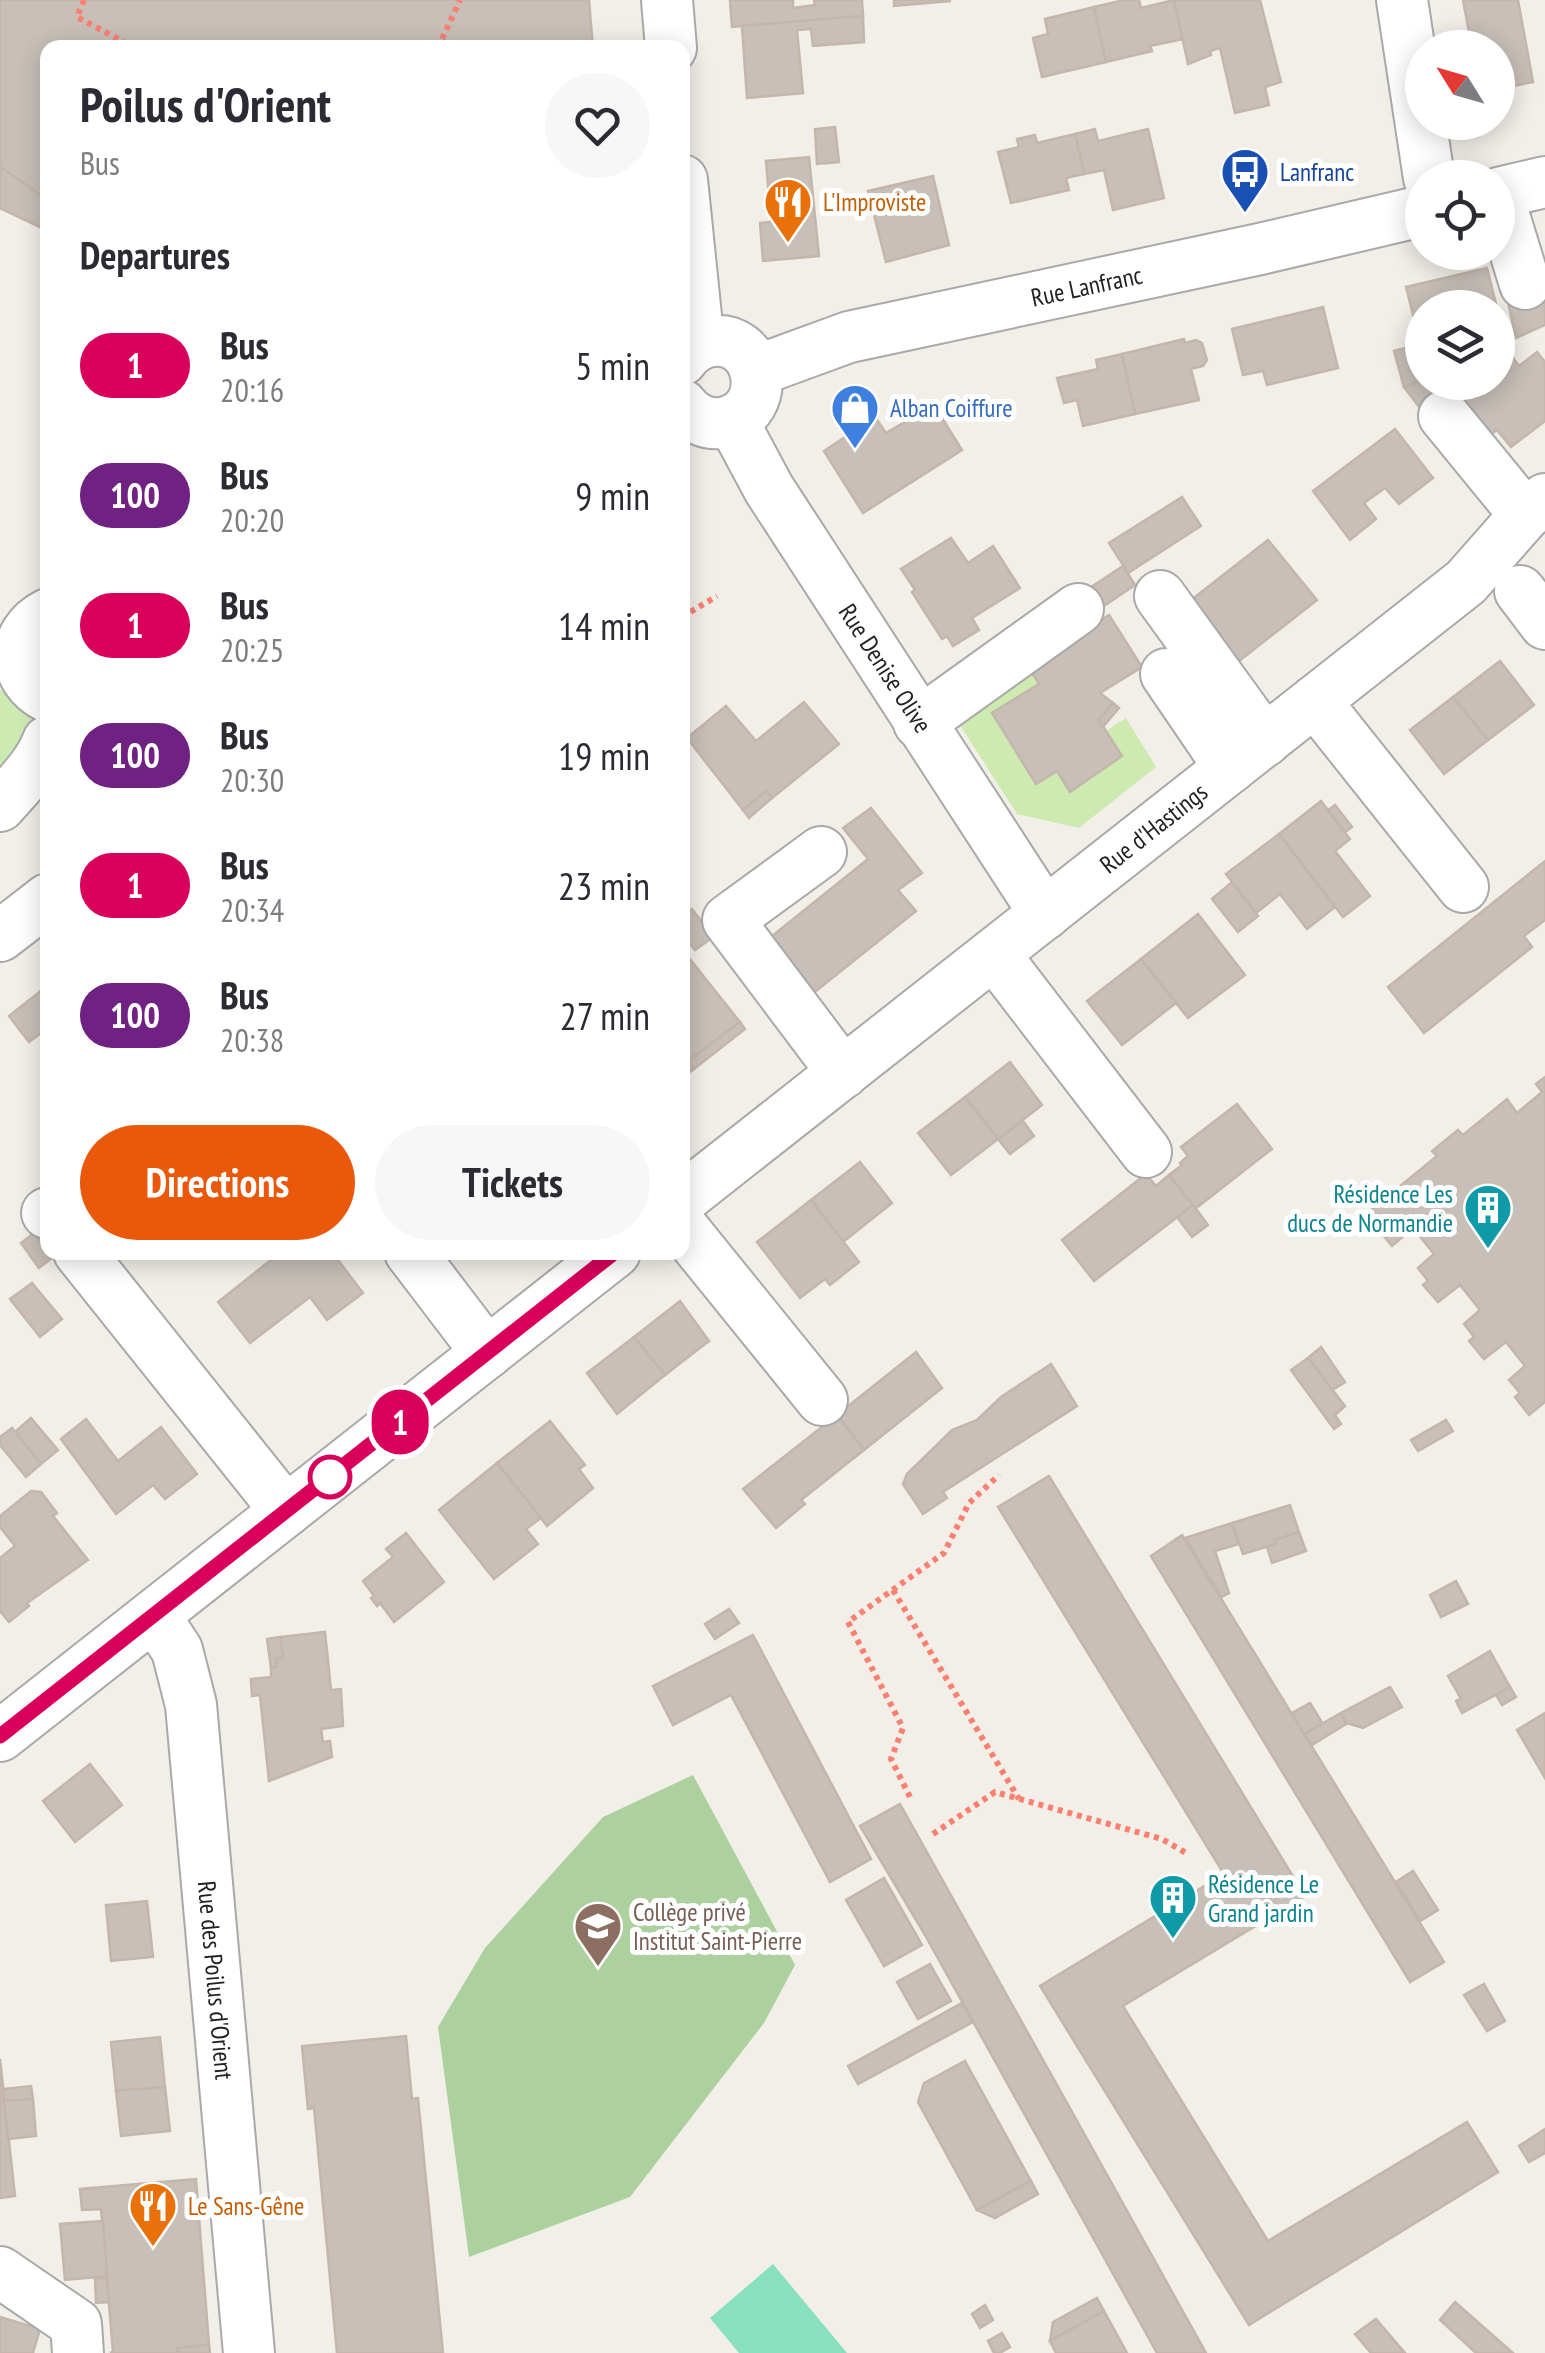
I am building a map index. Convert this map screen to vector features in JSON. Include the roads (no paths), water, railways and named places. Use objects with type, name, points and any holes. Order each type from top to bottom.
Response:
[{"type":"street","points":[[667,0],[670,40]]},
{"type":"street","points":[[1402,0],[1426,160]]},
{"type":"street","points":[[1525,191],[1526,284]]},
{"type":"street","name":"Rue Lanfranc","points":[[756,371],[849,337],[1260,250],[1405,215]]},
{"type":"street","points":[[691,352],[713,341],[740,348],[750,358],[758,386],[745,412],[696,413]]},
{"type":"street","name":"Rue Denise Olive","points":[[696,413],[768,489],[1046,914]]},
{"type":"street","points":[[1444,416],[1538,519]]},
{"type":"street","name":"Rue d'Hastings","points":[[690,1193],[1466,582],[1538,519]]},
{"type":"street","points":[[1160,596],[1247,755]]},
{"type":"street","points":[[919,723],[1078,609]]},
{"type":"street","points":[[31,673],[40,741]]},
{"type":"street","points":[[1166,674],[1247,755]]},
{"type":"street","points":[[1314,701],[1463,888]]},
{"type":"street","points":[[0,806],[40,759]]},
{"type":"street","points":[[0,830],[14,820],[40,779]]},
{"type":"street","points":[[822,852],[728,920],[843,1072]]},
{"type":"street","points":[[0,936],[40,904]]},
{"type":"street","points":[[994,954],[1146,1152]]},
{"type":"street","points":[[690,1236],[822,1400]]},
{"type":"street","points":[[85,1260],[286,1511]]},
{"type":"street","points":[[416,1260],[487,1353]]},
{"type":"street","points":[[0,1736],[605,1260]]},
{"type":"street","name":"Rue des Poilus d'Orient","points":[[154,1615],[177,1650],[191,1704],[249,2353]]},
{"type":"street","points":[[0,2272],[76,2324],[78,2353]]},
{"type":"place","name":"Lanfranc","points":[[1245,214]]},
{"type":"place","name":"L'Improviste","points":[[788,244]]},
{"type":"place","name":"Alban Coiffure","points":[[855,450]]},
{"type":"place","name":"Résidence Les ducs de Normandie","points":[[1488,1250]]},
{"type":"place","name":"Résidence Le Grand jardin","points":[[1173,1940]]},
{"type":"place","name":"Collège privé Institut Saint-Pierre","points":[[598,1968]]},
{"type":"place","name":"Le Sans-Gêne","points":[[153,2248]]}]
